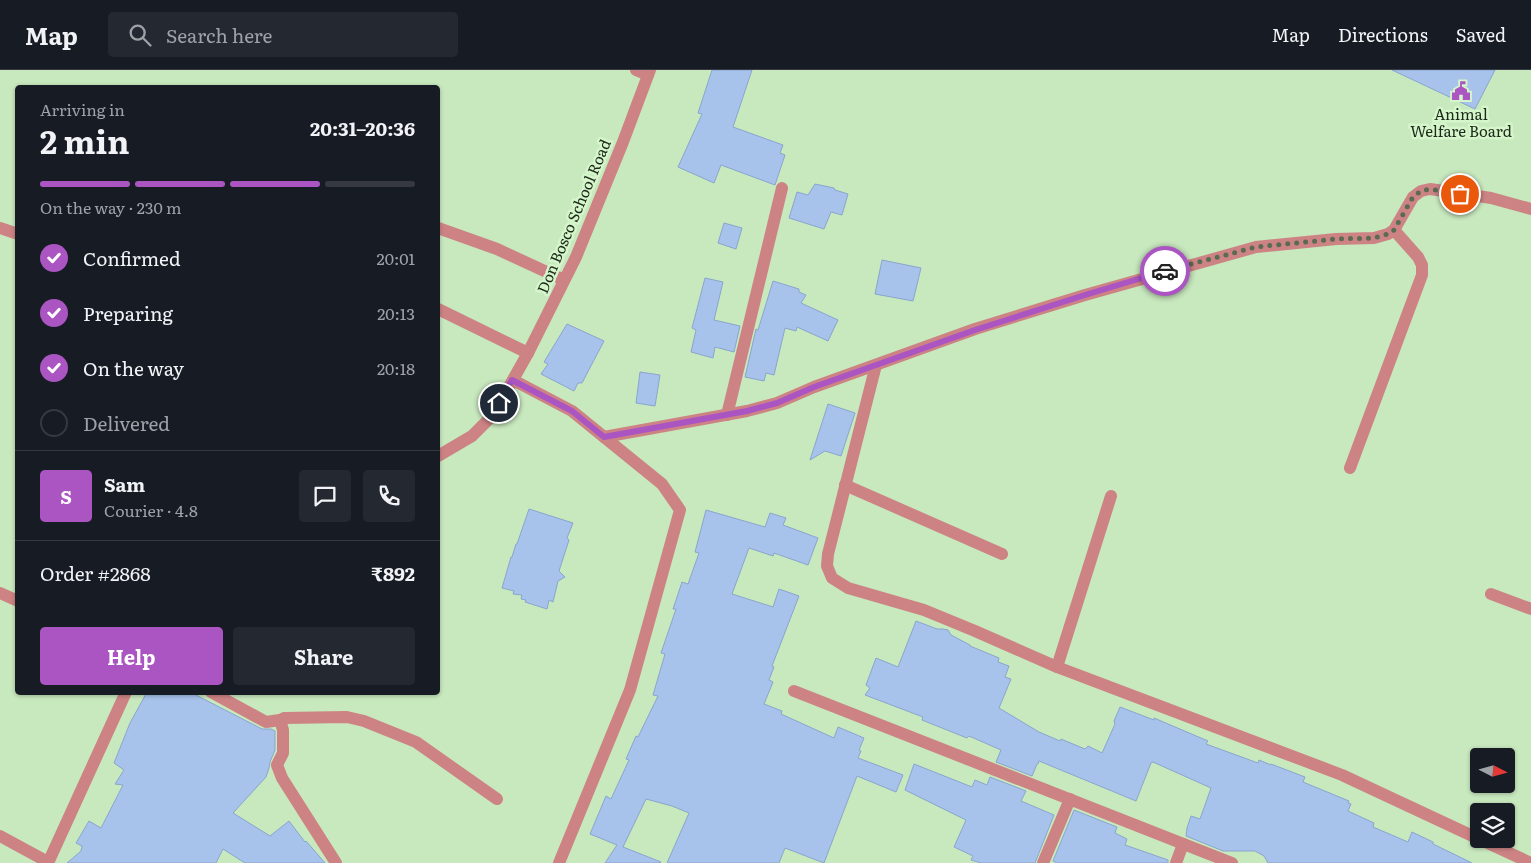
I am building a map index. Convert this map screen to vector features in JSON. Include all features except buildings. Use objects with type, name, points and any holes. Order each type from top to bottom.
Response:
[{"type":"street","points":[[636,70],[649,73]]},
{"type":"street","name":"Don Bosco School Road","points":[[440,455],[472,436],[493,415],[528,353],[576,257],[649,73]]},
{"type":"street","points":[[728,415],[782,188]]},
{"type":"street","points":[[604,437],[728,415],[777,403],[814,387],[975,330],[1085,295],[1256,247],[1336,239],[1374,238],[1388,234],[1394,230],[1413,197],[1421,191],[1430,189],[1490,198],[1531,209]]},
{"type":"street","points":[[0,228],[15,233]]},
{"type":"street","points":[[440,229],[497,249],[564,280]]},
{"type":"street","points":[[1350,468],[1422,275],[1422,265],[1418,257],[1394,230]]},
{"type":"street","points":[[440,310],[528,353]]},
{"type":"street","points":[[876,365],[828,554],[827,566],[832,578],[848,588],[924,610],[1057,667],[1342,775],[1470,835]]},
{"type":"street","points":[[512,380],[572,411],[662,484],[680,510],[630,690],[559,863]]},
{"type":"street","points":[[845,485],[1002,554]]},
{"type":"street","points":[[1057,667],[1112,496]]},
{"type":"street","points":[[0,593],[15,600]]},
{"type":"street","points":[[1491,594],[1531,610]]},
{"type":"street","points":[[794,691],[1232,863]]},
{"type":"street","points":[[0,836],[48,862],[125,695]]},
{"type":"street","points":[[216,695],[266,722],[284,718],[348,717],[364,721],[416,742],[497,798]]},
{"type":"street","points":[[280,720],[283,730],[283,753],[277,765],[282,778],[336,863]]},
{"type":"street","points":[[1044,863],[1070,799]]},
{"type":"street","points":[[1176,863],[1183,844]]},
{"type":"street","points":[[1498,848],[1531,863]]},
{"type":"way so far","points":[[1165,271],[1256,247],[1336,239],[1374,238],[1394,230],[1413,197],[1421,191],[1430,189],[1460,194]]},
{"type":"place","name":"Animal Welfare Board","points":[[1461,91]]},
{"type":"route","points":[[499,403],[512,380],[572,411],[604,437],[747,411],[777,403],[814,387],[975,330],[1165,271]]}]
